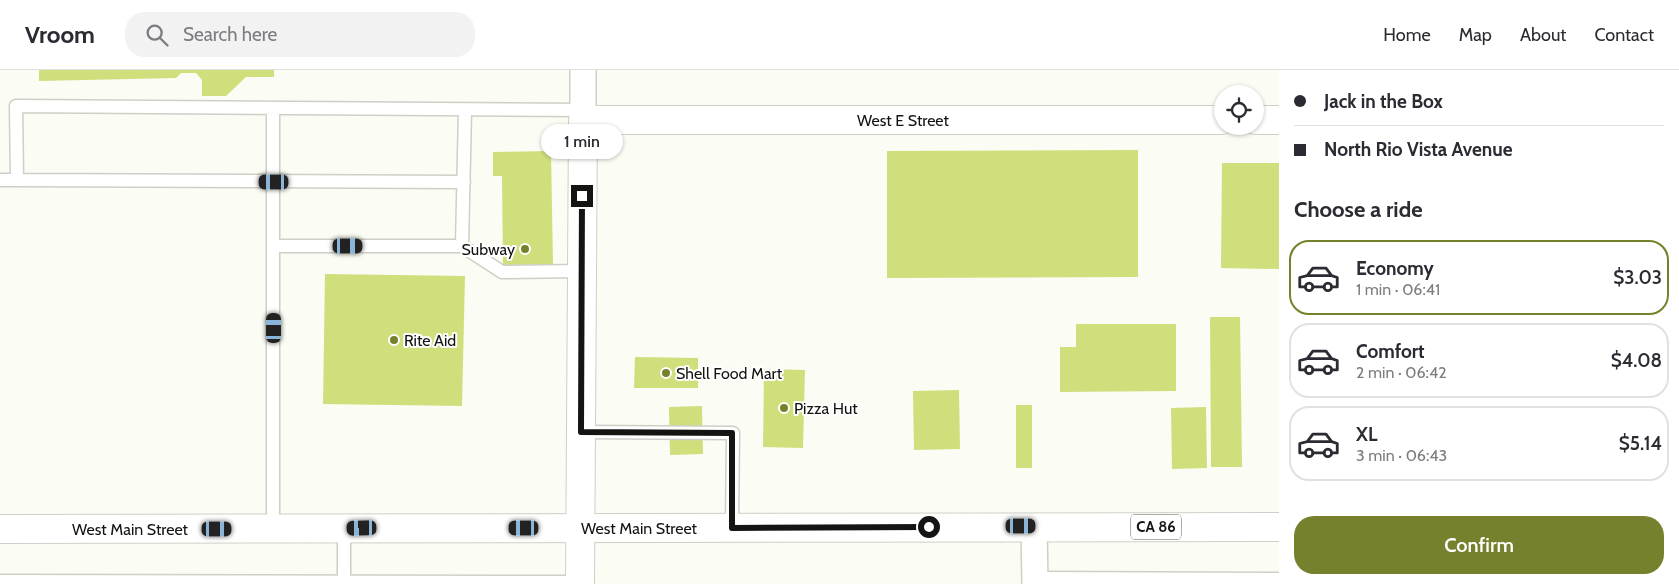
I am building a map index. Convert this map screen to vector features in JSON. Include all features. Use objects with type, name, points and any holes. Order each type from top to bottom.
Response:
[{"type":"main road","name":"West E Street","points":[[583,115],[1214,120]]},
{"type":"main road","points":[[580,583],[583,115]]},
{"type":"main road","points":[[1264,120],[1279,120]]},
{"type":"main road","name":"West Main Street","points":[[0,529],[1279,526]]},
{"type":"street","points":[[582,70],[583,115]]},
{"type":"street","points":[[1034,526],[1035,581]]},
{"type":"lane","points":[[17,180],[16,106],[465,110],[583,115]]},
{"type":"lane","points":[[273,109],[274,529]]},
{"type":"lane","points":[[462,246],[465,110]]},
{"type":"lane","points":[[0,180],[464,182]]},
{"type":"lane","points":[[273,246],[462,246],[502,272],[582,272]]},
{"type":"lane","points":[[581,432],[732,433],[732,528]]},
{"type":"lane","points":[[344,528],[344,582]]},
{"type":"lane","points":[[1035,581],[1279,579]]},
{"type":"lane","points":[[0,581],[580,583]]},
{"type":"building","points":[[39,70],[274,70],[274,77],[246,77],[226,96],[202,96],[202,80],[196,73],[181,73],[176,78],[39,81]]},
{"type":"building","points":[[1138,150],[1138,277],[887,278],[887,151]]},
{"type":"building","points":[[551,151],[553,264],[503,265],[502,176],[493,176],[493,152]]},
{"type":"building","points":[[1222,163],[1279,163],[1279,269],[1221,268]]},
{"type":"building","name":"Rite Aid","points":[[325,274],[465,276],[462,406],[323,404]]},
{"type":"building","points":[[1210,317],[1240,317],[1242,467],[1211,467]]},
{"type":"building","points":[[1076,324],[1176,324],[1176,391],[1060,392],[1060,347],[1076,347]]},
{"type":"building","name":"Shell Food Mart","points":[[635,357],[698,358],[698,388],[634,388]]},
{"type":"building","name":"Pizza Hut","points":[[764,369],[805,370],[803,448],[763,447]]},
{"type":"building","points":[[959,390],[960,449],[914,450],[913,391]]},
{"type":"building","points":[[1016,405],[1032,405],[1032,468],[1016,468]]},
{"type":"building","points":[[702,406],[703,454],[670,455],[669,407]]},
{"type":"building","points":[[1206,407],[1207,468],[1172,469],[1171,408]]},
{"type":"place","name":"Subway","points":[[525,249]]},
{"type":"place","name":"Rite Aid","points":[[394,340]]},
{"type":"place","name":"Shell Food Mart","points":[[666,373]]},
{"type":"place","name":"Pizza Hut","points":[[784,408]]},
{"type":"route","points":[[582,196],[581,432],[732,433],[732,528],[929,527]]}]
